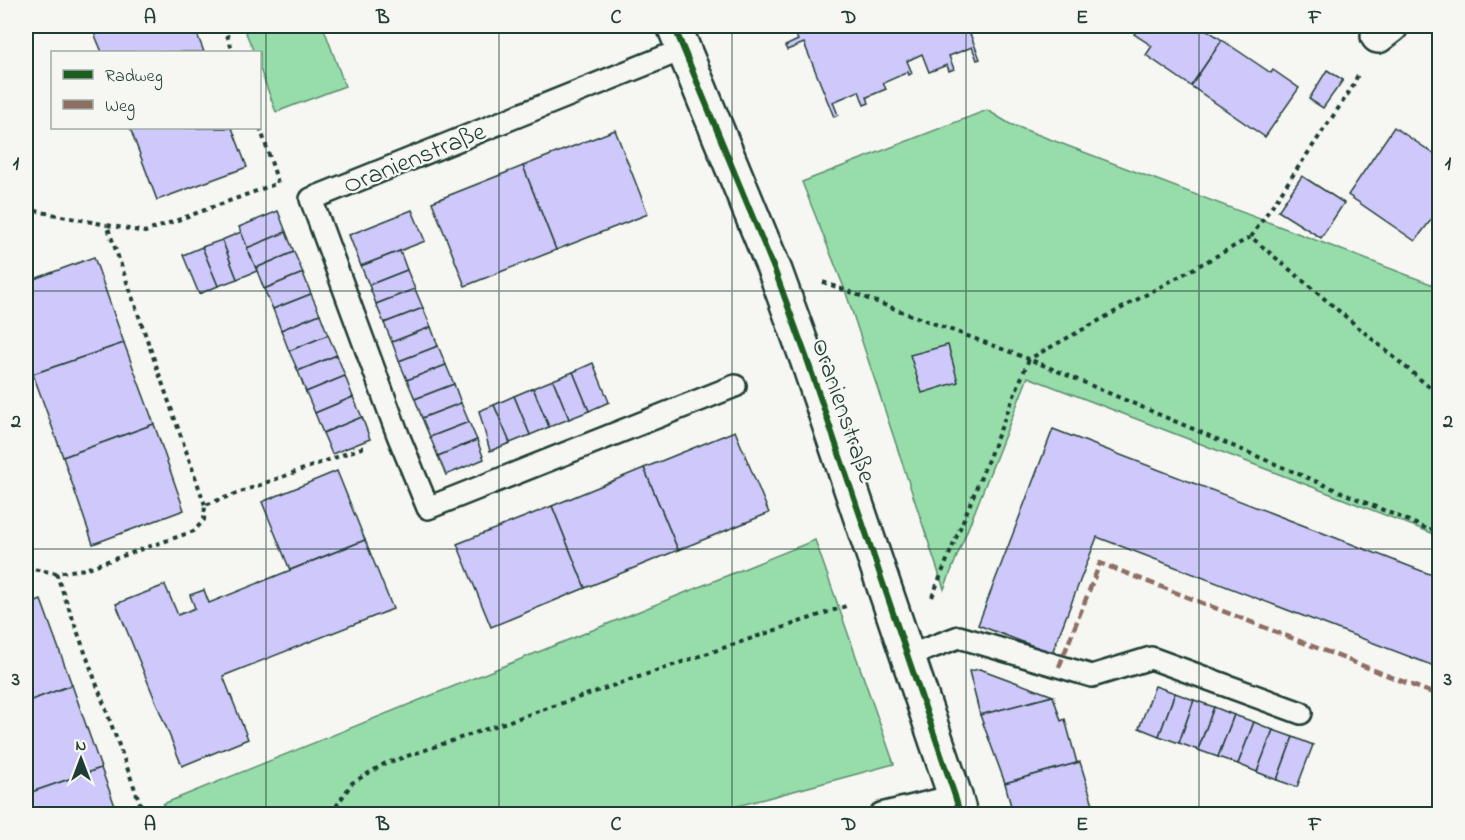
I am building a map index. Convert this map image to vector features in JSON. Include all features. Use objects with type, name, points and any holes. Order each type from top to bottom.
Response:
[{"type":"street","name":"Oranienstraße","points":[[679,38],[775,272],[958,805]]},
{"type":"lane","name":"Oranienstraße","points":[[398,435],[311,198],[679,38]]},
{"type":"lane","points":[[398,435],[428,508],[735,386]]},
{"type":"lane","points":[[908,656],[959,637],[1092,676],[1151,658],[1301,713]]},
{"type":"lane","points":[[881,814],[958,805]]},
{"type":"path","points":[[224,26],[234,51]]},
{"type":"path","points":[[908,656],[1029,359],[1251,237],[1352,88],[1384,31]]},
{"type":"path","points":[[26,208],[145,232],[278,183],[261,129]]},
{"type":"path","points":[[26,567],[56,573],[86,569],[194,531],[204,520],[205,505],[107,225]]},
{"type":"path","points":[[1251,237],[1440,396]]},
{"type":"path","points":[[775,272],[823,283],[1029,359],[1430,530],[1440,524]]},
{"type":"path","points":[[205,505],[398,435]]},
{"type":"path","points":[[56,573],[144,814]]},
{"type":"path","points":[[331,814],[352,783],[384,764],[887,593]]},
{"type":"green space","points":[[243,26],[323,26],[345,86],[276,112],[261,72],[261,51],[254,51]]},
{"type":"green space","points":[[987,110],[1010,124],[1439,287],[1439,536],[1028,377],[944,589],[845,290],[802,182]]},
{"type":"green space","points":[[815,540],[894,764],[708,814],[166,814],[163,804]]},
{"type":"building","points":[[92,26],[114,26],[94,33]]},
{"type":"building","points":[[114,26],[194,26],[204,51],[102,51],[94,33]]},
{"type":"building","points":[[792,26],[779,31],[777,27]]},
{"type":"building","points":[[792,26],[967,26],[980,59],[977,60],[972,47],[949,56],[954,69],[949,71],[947,65],[929,72],[922,54],[907,61],[912,73],[909,75],[908,72],[883,83],[886,89],[867,97],[869,103],[864,105],[859,91],[833,102],[838,115],[834,117],[804,43],[787,50],[785,46],[798,40]]},
{"type":"building","points":[[1140,26],[1201,26],[1222,40],[1191,86],[1146,55],[1152,46],[1134,34]]},
{"type":"building","points":[[1222,40],[1271,73],[1273,70],[1299,88],[1265,137],[1191,86]]},
{"type":"building","points":[[1327,70],[1343,80],[1323,108],[1309,99]]},
{"type":"building","points":[[1394,127],[1440,158],[1440,208],[1415,241],[1348,195]]},
{"type":"building","points":[[130,129],[232,129],[247,167],[157,200]]},
{"type":"building","points":[[615,130],[648,214],[556,250],[523,166]]},
{"type":"building","points":[[1440,143],[1440,158],[1433,153]]},
{"type":"building","points":[[523,166],[556,250],[465,286],[432,202]]},
{"type":"building","points":[[1302,176],[1344,203],[1321,238],[1278,211]]},
{"type":"building","points":[[412,210],[425,241],[361,266],[349,235]]},
{"type":"building","points":[[278,211],[286,232],[247,248],[239,227]]},
{"type":"building","points":[[241,232],[257,271],[237,279],[222,240]]},
{"type":"building","points":[[286,232],[294,252],[256,268],[247,248]]},
{"type":"building","points":[[222,240],[237,279],[218,286],[202,247]]},
{"type":"building","points":[[202,247],[218,286],[199,294],[183,255]]},
{"type":"building","points":[[400,251],[407,270],[369,285],[361,266]]},
{"type":"building","points":[[294,252],[303,273],[264,289],[256,268]]},
{"type":"building","points":[[94,257],[124,343],[33,374],[26,352],[26,282]]},
{"type":"building","points":[[407,270],[415,289],[376,304],[369,285]]},
{"type":"building","points":[[303,273],[311,294],[273,309],[264,289]]},
{"type":"building","points":[[415,289],[423,308],[384,323],[376,304]]},
{"type":"building","points":[[311,294],[320,314],[281,330],[273,309]]},
{"type":"building","points":[[423,308],[431,327],[392,342],[384,323]]},
{"type":"building","points":[[320,314],[328,335],[289,351],[281,330]]},
{"type":"building","points":[[431,327],[438,346],[399,361],[392,342]]},
{"type":"building","points":[[328,335],[337,355],[298,371],[289,351]]},
{"type":"building","points":[[124,343],[154,424],[63,457],[33,374]]},
{"type":"building","points":[[948,345],[958,382],[922,393],[910,355]]},
{"type":"building","points":[[438,346],[446,365],[407,380],[399,361]]},
{"type":"building","points":[[337,355],[345,376],[306,392],[298,371]]},
{"type":"building","points":[[593,363],[609,402],[589,411],[573,372]]},
{"type":"building","points":[[446,365],[454,384],[415,399],[407,380]]},
{"type":"building","points":[[573,372],[589,411],[569,419],[553,380]]},
{"type":"building","points":[[345,376],[353,397],[315,413],[306,392]]},
{"type":"building","points":[[553,380],[569,419],[549,427],[533,388]]},
{"type":"building","points":[[454,384],[461,403],[422,418],[415,399]]},
{"type":"building","points":[[533,388],[549,427],[530,435],[514,396]]},
{"type":"building","points":[[514,396],[530,435],[510,443],[494,405]]},
{"type":"building","points":[[353,397],[362,417],[323,433],[315,413]]},
{"type":"building","points":[[461,403],[469,422],[430,437],[422,418]]},
{"type":"building","points":[[494,405],[510,443],[490,451],[479,411]]},
{"type":"building","points":[[362,417],[370,439],[332,454],[323,433]]},
{"type":"building","points":[[469,422],[477,440],[438,456],[430,437]]},
{"type":"building","points":[[154,424],[184,510],[93,544],[63,457]]},
{"type":"building","points":[[1053,429],[1440,578],[1439,668],[1097,537],[1052,653],[978,625]]},
{"type":"building","points":[[735,431],[769,513],[678,550],[644,468]]},
{"type":"building","points":[[477,440],[484,459],[446,475],[438,456]]},
{"type":"building","points":[[644,468],[678,550],[585,588],[552,506]]},
{"type":"building","points":[[337,471],[365,540],[290,570],[262,502]]},
{"type":"building","points":[[552,506],[585,588],[491,627],[457,544]]},
{"type":"building","points":[[365,540],[393,609],[223,676],[248,739],[182,766],[116,604],[165,585],[178,615],[195,608],[190,595],[204,590],[209,603]]},
{"type":"building","points":[[41,600],[72,685],[26,702],[26,606]]},
{"type":"building","points":[[980,669],[1053,696],[980,715],[969,671]]},
{"type":"building","points":[[72,685],[101,768],[26,794],[26,702]]},
{"type":"building","points":[[1155,686],[1175,693],[1159,736],[1139,728]]},
{"type":"building","points":[[1175,693],[1194,700],[1179,743],[1159,736]]},
{"type":"building","points":[[1053,696],[1061,721],[1065,719],[1077,763],[1005,783],[980,715]]},
{"type":"building","points":[[1194,700],[1214,707],[1198,750],[1179,743]]},
{"type":"building","points":[[1214,707],[1234,715],[1218,757],[1198,750]]},
{"type":"building","points":[[1234,715],[1254,722],[1238,764],[1218,757]]},
{"type":"building","points":[[1254,722],[1273,730],[1257,772],[1238,764]]},
{"type":"building","points":[[1273,730],[1293,737],[1277,780],[1257,772]]},
{"type":"building","points":[[1293,737],[1313,745],[1297,787],[1277,780]]},
{"type":"building","points":[[1080,762],[1096,814],[1013,814],[1005,783]]},
{"type":"building","points":[[101,768],[118,814],[26,814],[26,794]]},
{"type":"marked path","points":[[1059,667],[1100,563],[1440,696]]},
{"type":"cycle path","points":[[674,26],[775,271],[807,359],[960,814]]}]
